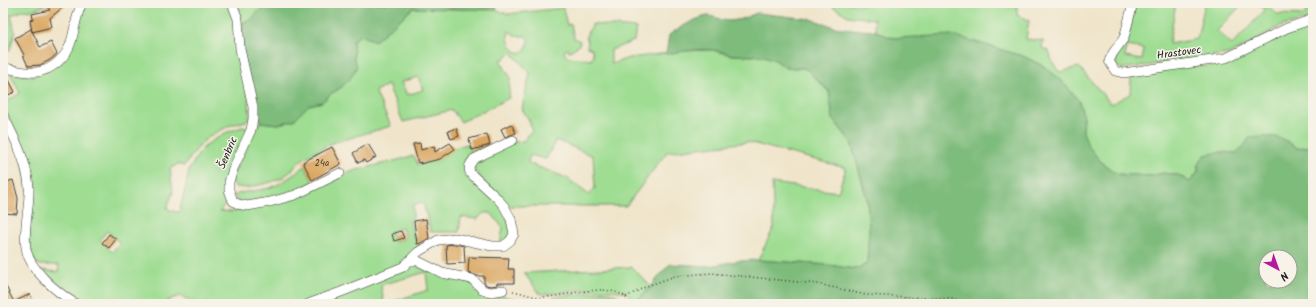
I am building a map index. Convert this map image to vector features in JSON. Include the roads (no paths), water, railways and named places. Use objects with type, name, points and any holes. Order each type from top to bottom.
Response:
[{"type":"street","points":[[3,67],[27,72],[36,72],[52,66],[61,59],[68,50],[78,12],[82,3]]},
{"type":"street","name":"Šenbric","points":[[232,3],[238,19],[240,49],[253,107],[251,130],[233,169],[229,182],[229,190],[233,201],[247,206],[270,202],[295,194],[340,173]]},
{"type":"street","name":"Hrastovec","points":[[1133,3],[1124,38],[1109,61],[1115,71],[1123,73],[1226,58],[1287,28],[1313,19]]},
{"type":"street","points":[[3,115],[26,170],[29,187],[26,248],[29,259],[36,270],[48,282],[76,304]]},
{"type":"street","points":[[308,304],[404,267],[418,252],[438,240],[455,238],[492,246],[503,246],[510,241],[514,234],[511,219],[504,206],[470,173],[469,169],[470,164],[474,159],[513,140]]},
{"type":"street","points":[[410,261],[418,262],[442,273],[472,279],[483,290],[491,292],[503,290]]}]
